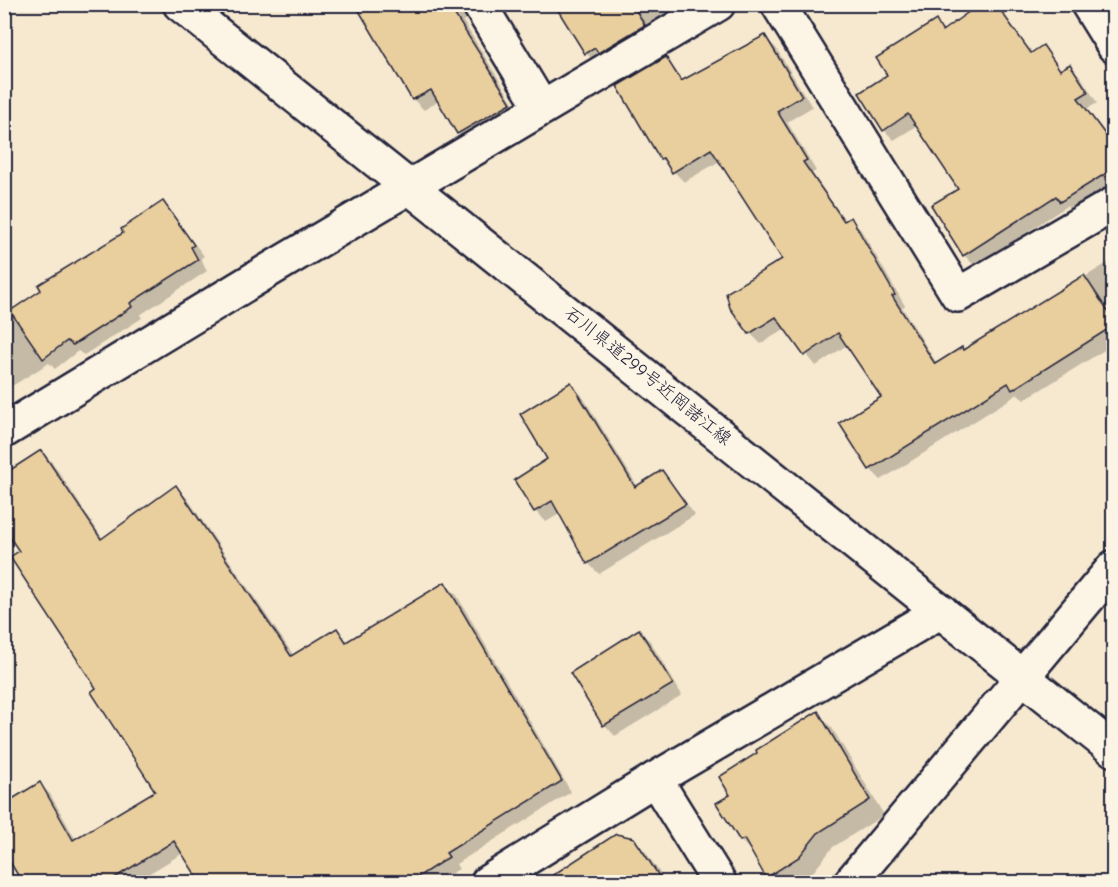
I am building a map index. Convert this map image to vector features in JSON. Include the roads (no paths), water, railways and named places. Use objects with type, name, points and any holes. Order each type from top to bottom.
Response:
[{"type":"street","name":"石川県道299号近岡諸江線","points":[[180,4],[1113,750]]},
{"type":"street","points":[[479,4],[542,108]]},
{"type":"street","points":[[4,431],[410,186],[718,4]]},
{"type":"street","points":[[778,4],[958,295],[1113,204]]},
{"type":"street","points":[[1088,4],[1113,46]]},
{"type":"street","points":[[851,882],[1113,567]]},
{"type":"street","points":[[488,882],[655,779],[941,611]]},
{"type":"street","points":[[655,779],[719,882]]}]
